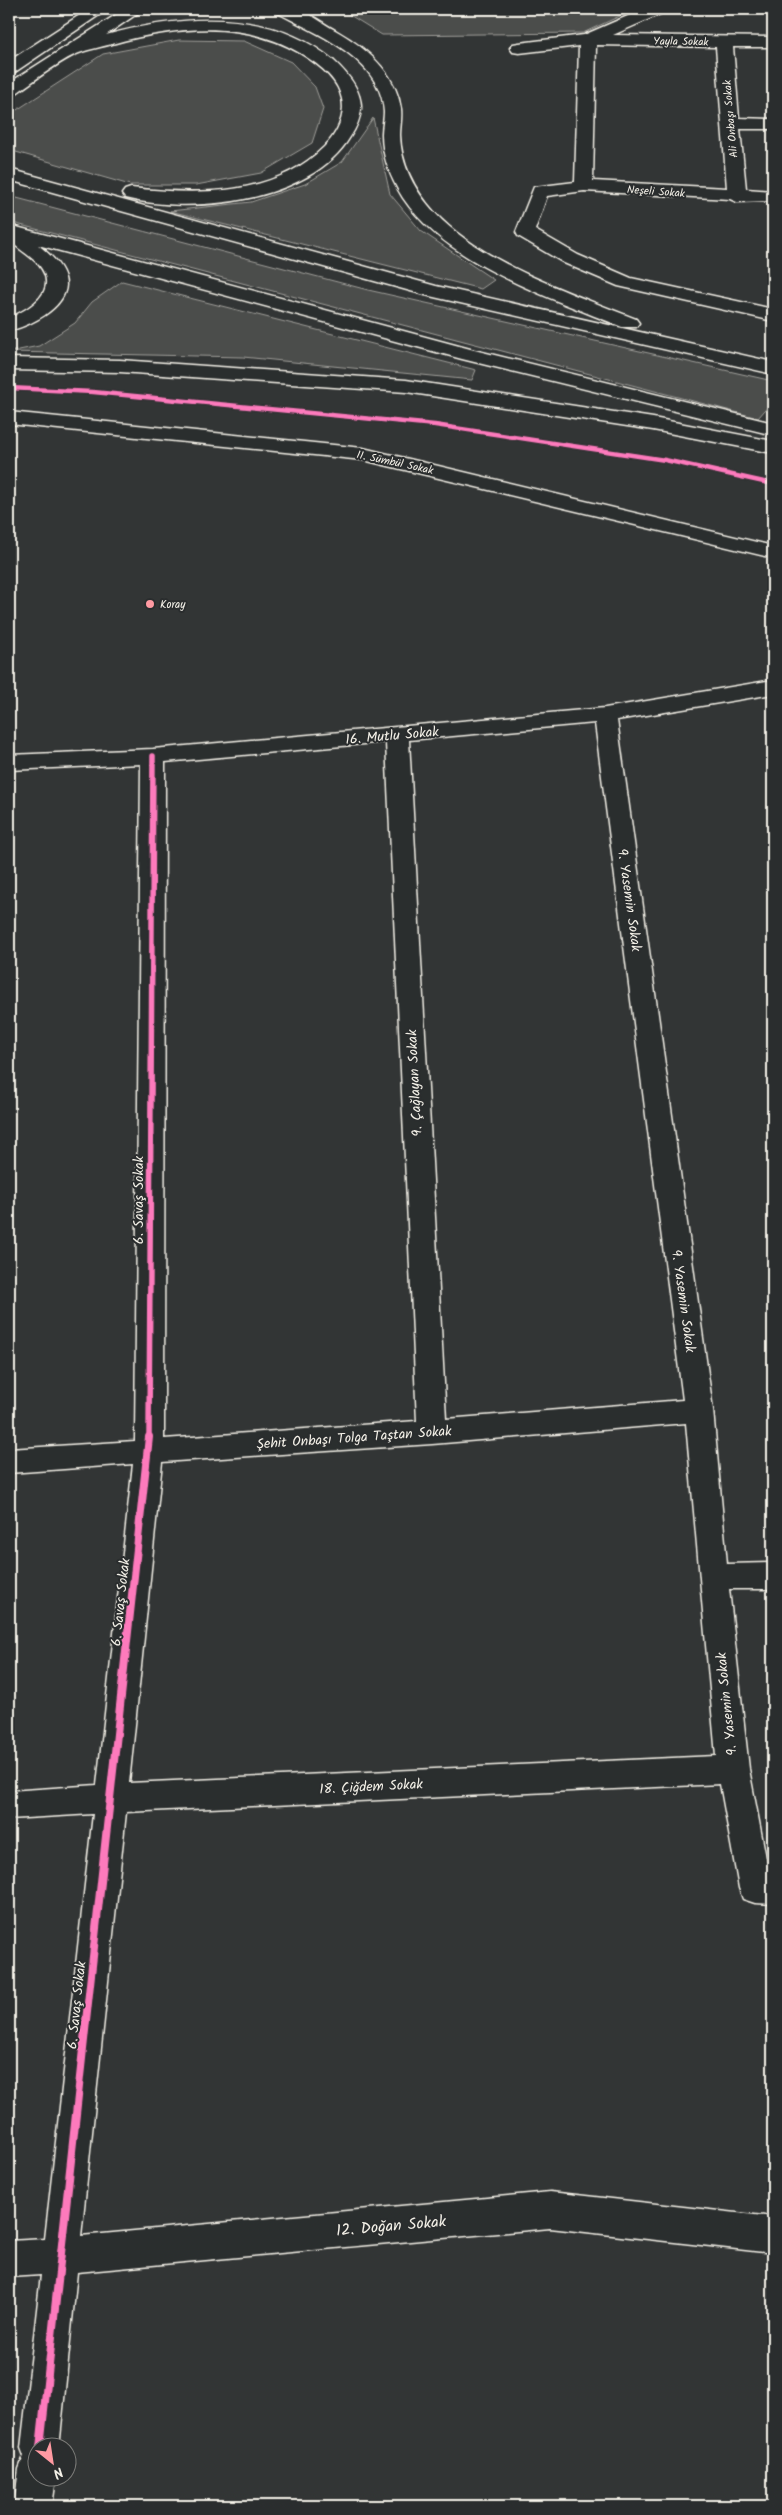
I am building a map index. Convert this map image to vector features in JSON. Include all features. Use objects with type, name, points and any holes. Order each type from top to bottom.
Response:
[{"type":"main road","points":[[9,68],[100,9]]},
{"type":"main road","points":[[9,90],[136,9]]},
{"type":"main road","points":[[284,9],[364,58],[381,74],[392,108],[391,137],[393,157],[400,176],[413,198],[432,219],[492,262],[530,282],[702,353]]},
{"type":"main road","points":[[519,48],[588,40],[657,9]]},
{"type":"main road","points":[[53,185],[160,197],[199,198],[266,187],[296,175],[319,161],[336,146],[353,115],[353,100],[344,82],[316,55],[296,44],[244,27],[218,24],[164,26],[75,49]]},
{"type":"main road","points":[[584,186],[588,40]]},
{"type":"main road","name":"Yayla Sokak","points":[[588,40],[773,42]]},
{"type":"main road","name":"Ali Onbaşı Sokak","points":[[724,42],[737,196]]},
{"type":"main road","points":[[730,123],[773,124]]},
{"type":"main road","points":[[14,175],[432,291],[773,368]]},
{"type":"main road","name":"Neşeli Sokak","points":[[773,196],[737,196],[584,186],[540,191],[526,232],[571,259],[625,282],[773,315]]},
{"type":"main road","points":[[9,231],[48,263],[56,277],[56,291],[48,303],[32,315],[9,325]]},
{"type":"main road","points":[[9,231],[469,355],[773,429]]},
{"type":"main road","points":[[9,364],[120,366],[406,386],[653,424],[773,447]]},
{"type":"main road","name":"11. Sümbül Sokak","points":[[9,418],[364,454],[773,552]]},
{"type":"main road","name":"16. Mutlu Sokak","points":[[9,762],[153,756],[605,715],[773,687]]},
{"type":"main road","name":"9. Yasemin Sokak","points":[[605,715],[699,1410],[713,1576],[733,1768],[764,1888]]},
{"type":"main road","name":"9. Çağlayan Sokak","points":[[397,734],[432,1432]]},
{"type":"main road","name":"6. Savaş Sokak","points":[[41,2438],[149,1452],[153,756]]},
{"type":"main road","name":"Şehit Onbaşı Tolga Taştan Sokak","points":[[9,1461],[432,1432],[699,1410]]},
{"type":"main road","points":[[713,1576],[773,1576]]},
{"type":"main road","name":"18. Çiğdem Sokak","points":[[9,1806],[111,1798],[733,1768]]},
{"type":"main road","name":"12. Doğan Sokak","points":[[9,2259],[61,2256],[550,2210],[773,2235]]},
{"type":"main road","points":[[33,2506],[35,2488]]},
{"type":"shaded area","points":[[340,9],[635,9],[583,33],[382,35]]},
{"type":"shaded area","points":[[179,40],[244,41],[291,62],[315,87],[323,109],[312,143],[261,173],[196,185],[130,185],[9,150],[9,115],[103,54]]},
{"type":"shaded area","points":[[373,118],[390,194],[421,231],[494,280],[481,289],[170,211],[251,202],[305,184],[342,162]]},
{"type":"shaded area","points":[[9,196],[368,290],[773,381],[773,401],[758,418],[9,222]]},
{"type":"shaded area","points":[[122,281],[476,370],[472,380],[243,357],[9,352],[39,346],[75,323],[92,302]]},
{"type":"cycle path","points":[[9,388],[93,392],[435,425],[665,460],[773,484]]},
{"type":"cycle path","points":[[41,2438],[149,1452],[153,756]]},
{"type":"place","name":"Koray","points":[[150,604]]}]
